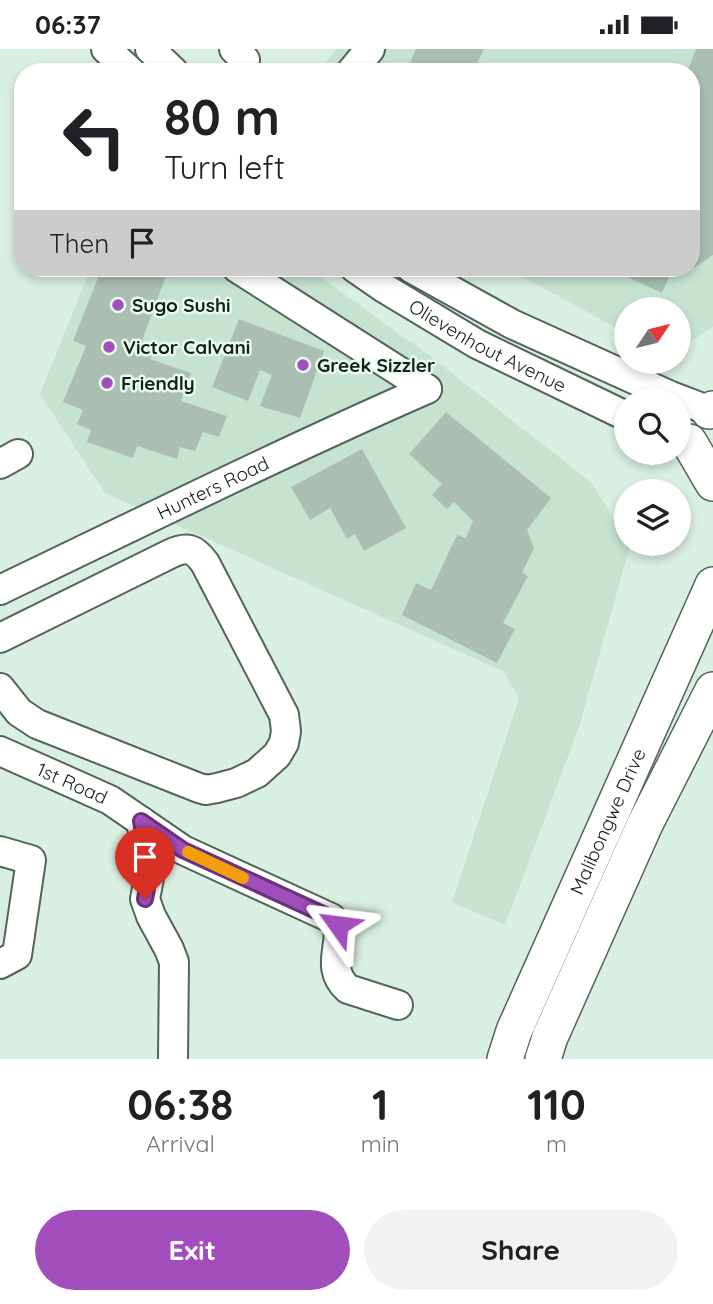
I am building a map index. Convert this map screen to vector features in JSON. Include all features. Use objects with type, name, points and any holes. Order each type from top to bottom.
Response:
[{"type":"main road","points":[[694,444],[713,483]]},
{"type":"main road","name":"Malibongwe Drive","points":[[505,1059],[514,1031],[713,585]]},
{"type":"main road","name":"Malibongwe Drive","points":[[543,1059],[550,1037],[645,824],[713,690]]},
{"type":"street","points":[[106,49],[121,63]]},
{"type":"street","points":[[150,49],[165,63]]},
{"type":"street","points":[[358,63],[370,49]]},
{"type":"street","name":"Hunters Road","points":[[0,590],[427,389],[251,277]]},
{"type":"street","name":"Olievenhout Avenue","points":[[368,277],[477,344],[614,410]]},
{"type":"street","name":"Olievenhout Avenue","points":[[427,277],[512,324],[671,396],[712,411]]},
{"type":"street","points":[[0,638],[181,549],[194,551],[205,563],[284,715],[284,743],[277,755],[257,773],[236,783],[206,790],[37,725],[19,712],[0,688]]},
{"type":"street","name":"1st Road","points":[[0,751],[110,800],[183,850],[331,918],[339,929],[335,962],[342,984],[348,989],[398,1005]]},
{"type":"street","points":[[141,821],[150,873],[145,899],[174,962],[173,1059]]},
{"type":"street","points":[[0,851],[31,860],[17,955],[0,964]]},
{"type":"shaded area","points":[[337,49],[713,49],[713,327],[691,341],[691,297],[614,297],[614,326],[523,277],[700,277],[700,63],[325,63]]},
{"type":"shaded area","points":[[87,277],[320,277],[430,356],[592,483],[614,520],[614,556],[627,556],[579,727],[505,925],[452,902],[519,698],[503,671],[105,493],[40,394]]},
{"type":"building","points":[[416,49],[484,49],[477,63],[410,63]]},
{"type":"building","points":[[696,49],[713,49],[713,255],[700,264],[700,63],[691,63]]},
{"type":"building","points":[[98,277],[166,277],[142,341],[156,345],[150,359],[191,373],[181,401],[227,416],[219,437],[203,432],[195,451],[180,447],[177,459],[137,446],[133,458],[87,442],[91,430],[77,424],[83,410],[63,402],[86,346],[73,341]]},
{"type":"building","points":[[627,277],[669,277],[662,293]]},
{"type":"building","points":[[239,319],[324,351],[300,418],[260,406],[272,375],[260,370],[248,401],[212,387]]},
{"type":"building","points":[[446,412],[551,498],[527,530],[534,548],[522,573],[528,576],[503,623],[515,629],[497,663],[402,615],[416,583],[431,590],[457,535],[466,538],[473,521],[454,502],[447,509],[432,495],[442,484],[409,454]]},
{"type":"building","points":[[362,449],[406,528],[364,551],[355,534],[347,539],[330,508],[310,520],[291,487]]},
{"type":"slow traffic","points":[[188,852],[243,878]]},
{"type":"place","name":"Sugo Sushi","points":[[118,305]]},
{"type":"place","name":"Victor Calvani","points":[[109,347]]},
{"type":"place","name":"Greek Sizzler","points":[[303,365]]},
{"type":"place","name":"Friendly","points":[[107,383]]},
{"type":"route","points":[[145,899],[150,873],[141,821],[183,850],[325,915],[338,925]]}]
